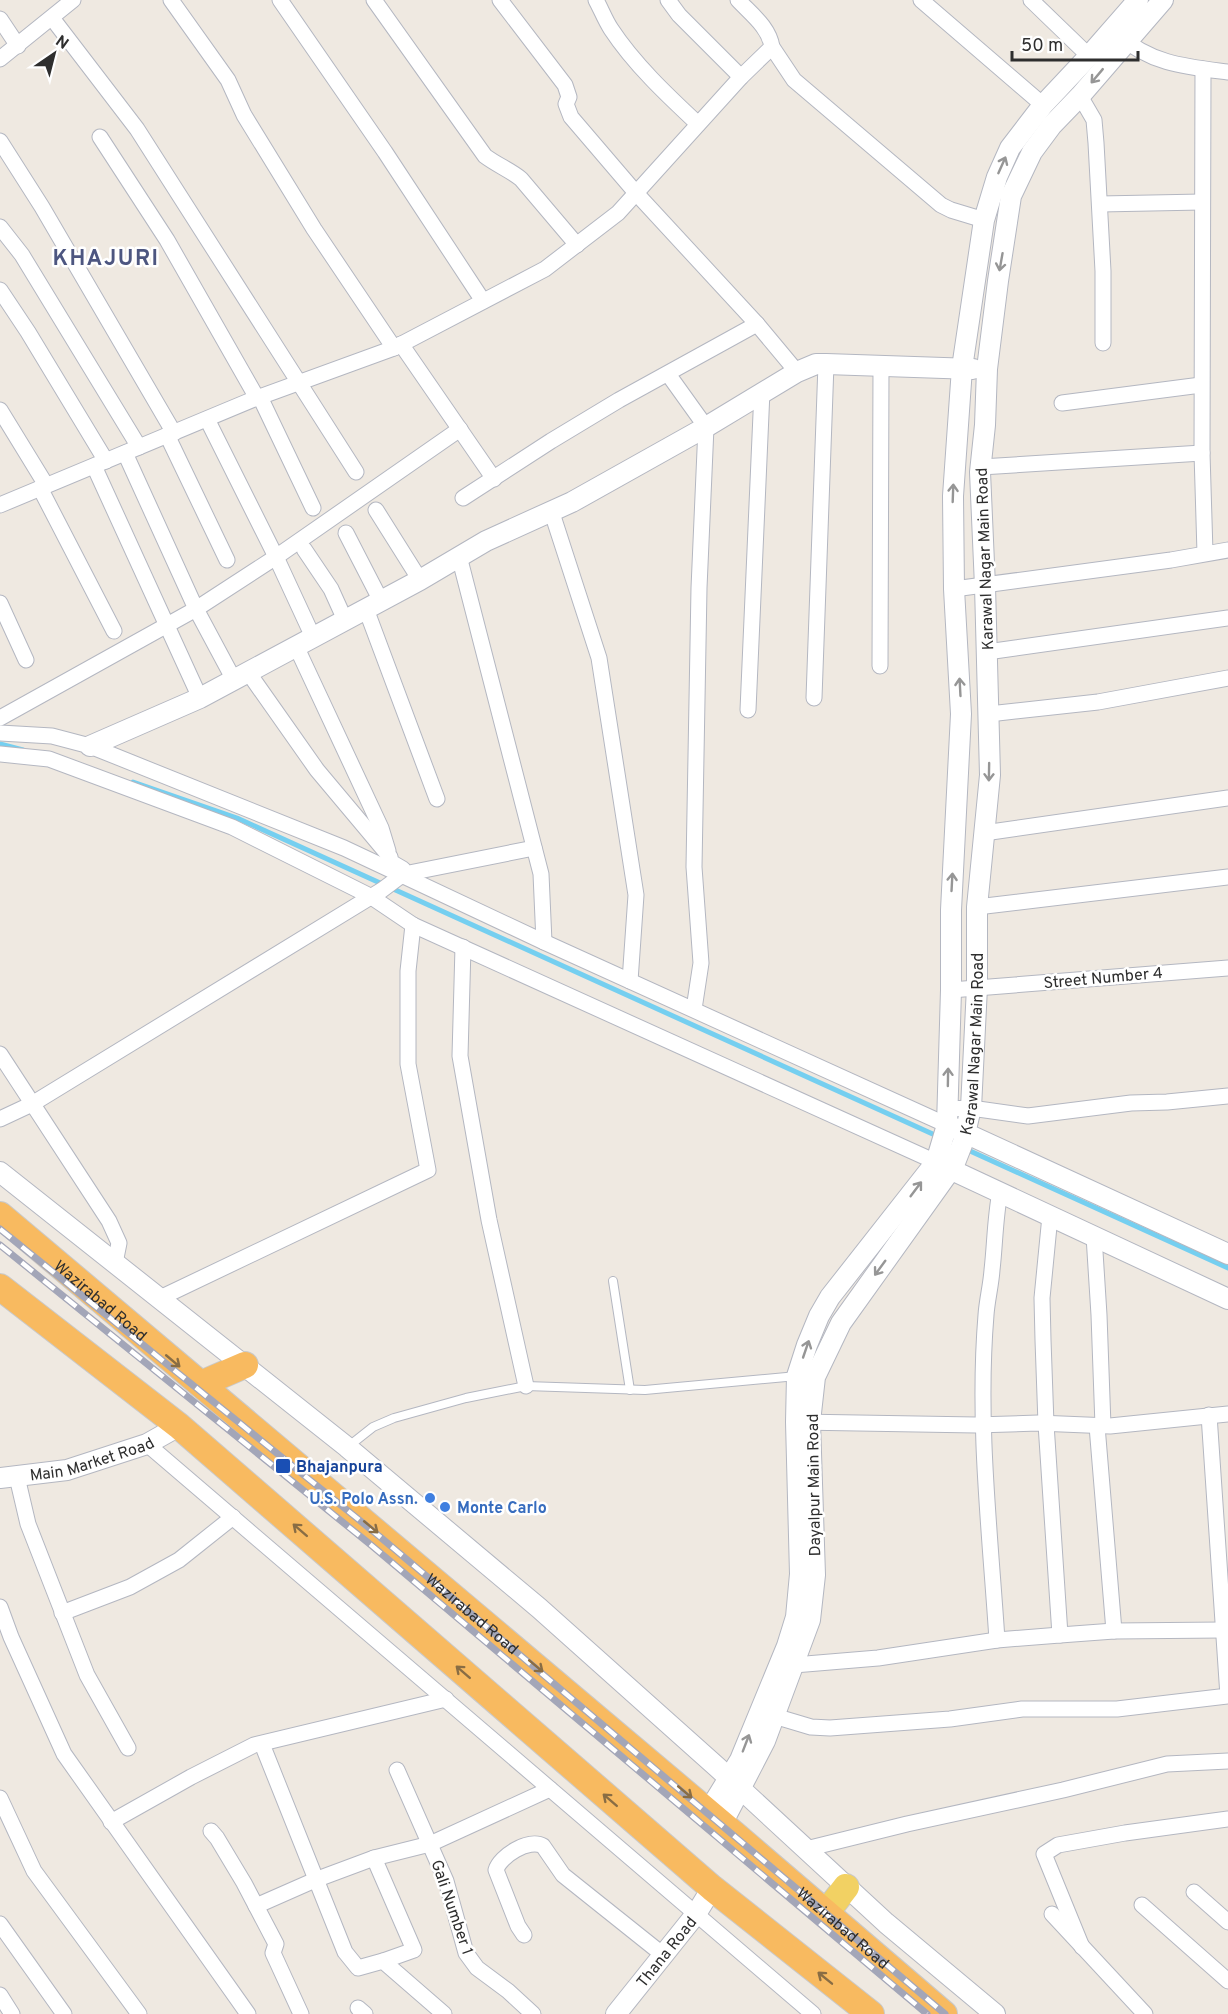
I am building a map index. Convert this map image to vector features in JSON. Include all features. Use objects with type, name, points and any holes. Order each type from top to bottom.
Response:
[{"type":"highway","name":"Wazirabad Road","points":[[0,1215],[944,2014]]},
{"type":"highway","points":[[0,1287],[179,1426],[712,1888],[871,2014]]},
{"type":"highway","points":[[201,1384],[245,1365]]},
{"type":"main road","points":[[826,1913],[846,1887]]},
{"type":"street","points":[[0,59],[73,0]]},
{"type":"street","points":[[171,0],[228,80],[244,115],[314,229],[494,479]]},
{"type":"street","points":[[280,0],[385,152],[483,301]]},
{"type":"street","points":[[374,0],[485,156],[521,179],[577,245]]},
{"type":"street","points":[[500,0],[566,85],[569,97],[566,104],[572,117],[636,193],[757,324],[797,372]]},
{"type":"street","points":[[596,0],[610,28],[640,66],[698,124]]},
{"type":"street","points":[[668,0],[679,15],[741,77]]},
{"type":"street","points":[[738,0],[765,29],[771,38],[772,47],[794,81],[940,205],[1008,226]]},
{"type":"street","points":[[921,0],[1043,105]]},
{"type":"street","points":[[1031,0],[1089,56]]},
{"type":"street","name":"Karawal Nagar Main Road","points":[[953,1129],[971,1108],[977,987],[977,907],[990,775],[981,466],[987,369],[1011,196],[1032,152],[1052,125],[1080,96],[1120,35],[1138,0]]},
{"type":"street","name":"Karawal Nagar Main Road","points":[[944,1164],[953,1129],[947,1083],[951,990],[951,910],[962,714],[954,589],[953,496],[962,368],[984,220],[997,177],[1010,148],[1043,105],[1089,56],[1120,35],[1163,0]]},
{"type":"street","points":[[52,18],[137,129],[356,472]]},
{"type":"street","points":[[0,19],[18,46]]},
{"type":"street","points":[[1120,35],[1143,53],[1164,62],[1228,72]]},
{"type":"street","points":[[0,505],[259,397],[397,346],[545,268],[618,213],[741,77],[772,47]]},
{"type":"street","points":[[1203,69],[1201,385],[1205,553]]},
{"type":"street","points":[[1080,96],[1094,120],[1103,271],[1103,343]]},
{"type":"street","points":[[100,136],[167,240],[259,397],[313,508]]},
{"type":"street","points":[[0,141],[42,207],[170,434],[227,561]]},
{"type":"street","points":[[1100,204],[1202,202]]},
{"type":"street","points":[[0,227],[22,255],[132,450],[196,609],[241,676],[390,857]]},
{"type":"street","points":[[0,290],[28,332],[100,463],[200,698]]},
{"type":"street","points":[[463,498],[619,400],[757,324]]},
{"type":"street","points":[[90,746],[200,698],[420,580],[486,541],[552,513],[706,427],[762,391],[816,364],[987,369]]},
{"type":"street","points":[[814,698],[826,364]]},
{"type":"street","points":[[880,666],[881,367]]},
{"type":"street","points":[[668,374],[706,427],[699,588],[694,867],[701,963],[694,1009]]},
{"type":"street","points":[[1062,403],[1201,385]]},
{"type":"street","points":[[748,710],[762,391]]},
{"type":"street","points":[[0,410],[43,487],[114,631]]},
{"type":"street","points":[[207,418],[276,557],[304,642],[381,828],[391,862],[403,875]]},
{"type":"street","points":[[0,718],[196,609],[276,557],[460,429]]},
{"type":"street","points":[[981,466],[1202,453]]},
{"type":"street","points":[[376,510],[420,580]]},
{"type":"street","points":[[552,513],[599,658],[636,895],[630,981]]},
{"type":"street","points":[[346,533],[374,605],[437,799]]},
{"type":"street","points":[[304,549],[331,589],[345,620]]},
{"type":"street","points":[[954,589],[1171,560],[1228,550]]},
{"type":"street","points":[[459,556],[541,874],[544,942]]},
{"type":"street","points":[[0,603],[26,660]]},
{"type":"street","points":[[987,652],[1228,618]]},
{"type":"street","points":[[989,714],[1098,702],[1228,678]]},
{"type":"street","points":[[0,733],[52,736],[90,746],[344,848],[544,942],[1228,1254]]},
{"type":"street","points":[[0,754],[49,759],[232,827],[376,893],[413,925],[944,1164],[1228,1299]]},
{"type":"street","points":[[984,833],[1228,798]]},
{"type":"street","points":[[0,1119],[32,1104],[403,875],[534,848]]},
{"type":"street","points":[[977,907],[1228,877]]},
{"type":"street","points":[[160,1298],[428,1170],[408,1064],[408,971],[413,925]]},
{"type":"street","points":[[463,947],[460,1056],[489,1220],[526,1386]]},
{"type":"street","name":"Street Number 4","points":[[951,990],[1228,968]]},
{"type":"street","points":[[0,1054],[115,1233],[119,1243],[116,1263]]},
{"type":"street","points":[[971,1108],[1028,1116],[1131,1103],[1228,1096]]},
{"type":"street","name":"Dayalpur Main Road","points":[[715,1818],[735,1784],[740,1760],[794,1665],[810,1620],[814,1575],[803,1422],[797,1376],[811,1336],[830,1297],[944,1164]]},
{"type":"street","name":"Dayalpur Main Road","points":[[766,1714],[796,1617],[801,1574],[803,1422],[815,1377],[841,1323],[944,1164]]},
{"type":"street","points":[[0,1172],[348,1447],[539,1608],[886,1923],[995,2014]]},
{"type":"street","points":[[998,1640],[985,1480],[984,1425],[986,1315],[1000,1192]]},
{"type":"street","points":[[1050,1216],[1047,1269],[1042,1298],[1046,1424],[1060,1635]]},
{"type":"street","points":[[1094,1236],[1100,1426],[1114,1631]]},
{"type":"street","points":[[803,1422],[1100,1426],[1228,1414]]},
{"type":"street","points":[[766,1714],[811,1727],[830,1728],[950,1719],[1022,1709],[1117,1709],[1228,1696],[1209,1415]]},
{"type":"street","name":"Main Market Road","points":[[8,1477],[67,1470],[147,1444],[179,1426]]},
{"type":"street","points":[[147,1444],[813,2014]]},
{"type":"street","points":[[8,1477],[87,1676],[128,1748]]},
{"type":"street","points":[[62,1613],[130,1587],[178,1560],[233,1517]]},
{"type":"street","points":[[0,1607],[11,1637],[64,1754],[248,2014]]},
{"type":"street","points":[[794,1665],[878,1658],[998,1640],[1114,1631],[1223,1630]]},
{"type":"street","points":[[111,1822],[254,1745],[446,1700]]},
{"type":"street","points":[[262,1744],[345,1952],[358,1968],[414,1950],[374,1858]]},
{"type":"street","points":[[806,1849],[1167,1764],[1228,1761]]},
{"type":"street","points":[[397,1770],[430,1844]]},
{"type":"street","name":"Gali Number 1","points":[[256,1906],[315,1880],[374,1858],[430,1844],[550,1789]]},
{"type":"street","points":[[0,1798],[34,1871],[139,2014]]},
{"type":"street","points":[[1082,1947],[1044,1854],[1058,1845],[1228,1819]]},
{"type":"street","points":[[212,1832],[276,1944],[273,1953],[301,2014]]},
{"type":"street","points":[[524,1935],[518,1926],[496,1870],[498,1863],[504,1857],[531,1843],[538,1843],[543,1846],[563,1875],[662,1954]]},
{"type":"street","name":"Gali Number 1","points":[[430,1844],[446,1881],[466,1953],[477,1968],[508,1991],[533,2014]]},
{"type":"street","name":"Thana Road","points":[[616,2014],[696,1914],[712,1888]]},
{"type":"street","points":[[1194,1892],[1228,1922]]},
{"type":"street","points":[[1142,1905],[1228,1981]]},
{"type":"street","points":[[1052,1914],[1145,2014]]},
{"type":"street","points":[[0,1924],[64,2014]]},
{"type":"street","points":[[383,1961],[444,2014]]},
{"type":"street","points":[[0,1995],[12,2014]]},
{"type":"lane","points":[[613,1281],[630,1390]]},
{"type":"lane","points":[[348,1447],[373,1427],[394,1418],[466,1398],[526,1386],[630,1390],[797,1376]]},
{"type":"waterway","points":[[0,744],[23,750]]},
{"type":"waterway","points":[[133,782],[237,818],[1228,1268]]},
{"type":"railway","points":[[0,1229],[379,1536],[945,2014]]},
{"type":"railway","points":[[0,1245],[371,1545],[927,2014]]},
{"type":"place","name":"Bhajanpura","points":[[283,1466]]},
{"type":"place","name":"U.S. Polo Assn.","points":[[430,1498]]},
{"type":"place","name":"Monte Carlo","points":[[445,1507]]},
{"type":"district","name":"KHAJURI","points":[[106,257]]}]
